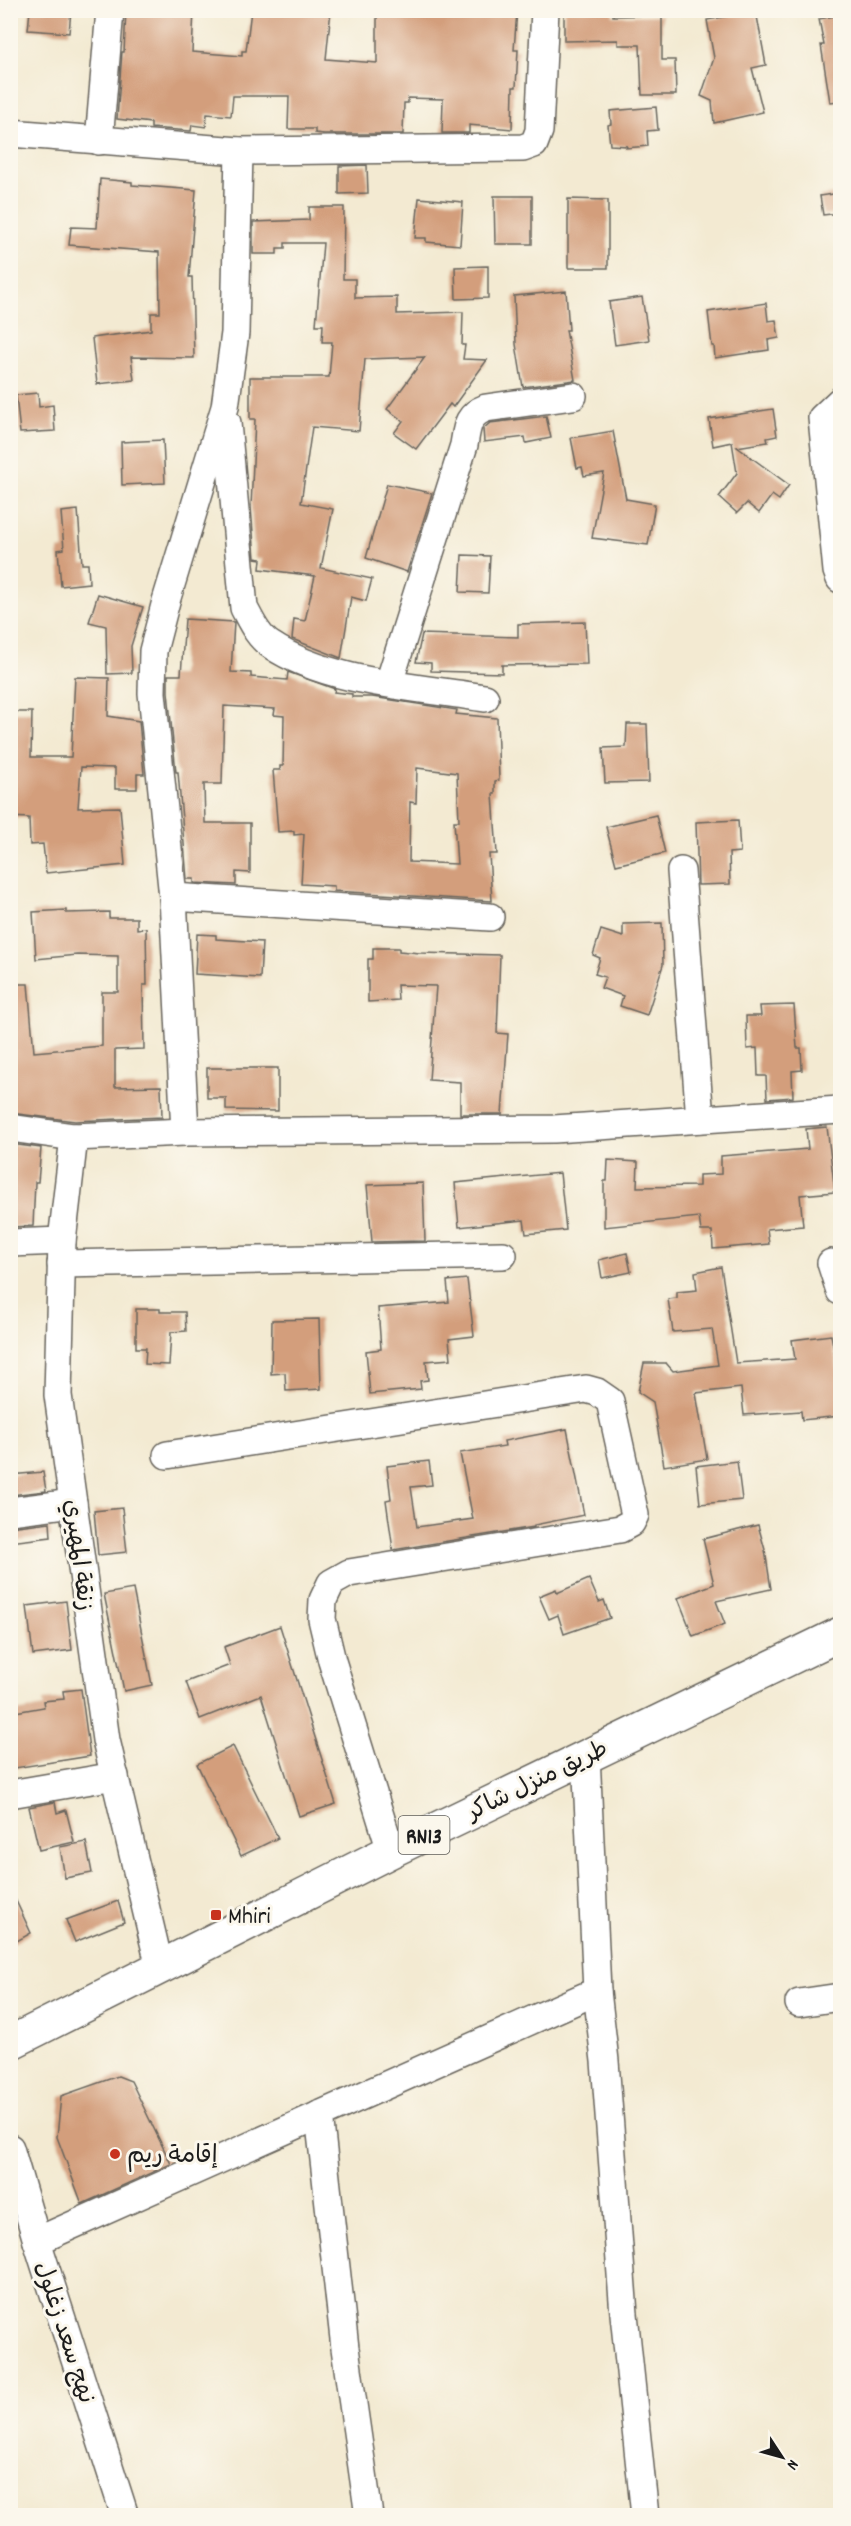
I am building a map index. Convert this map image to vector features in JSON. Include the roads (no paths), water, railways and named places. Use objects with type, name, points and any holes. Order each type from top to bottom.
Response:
[{"type":"main road","name":"طريق منزل شاكر","points":[[10,2043],[391,1851],[840,1634]]},
{"type":"street","points":[[99,141],[110,10]]},
{"type":"street","points":[[10,133],[239,151],[511,150],[534,144],[539,131],[545,10]]},
{"type":"street","points":[[185,1132],[173,897],[152,693],[153,651],[225,406],[235,333],[239,151]]},
{"type":"street","points":[[388,683],[464,445],[468,420],[476,412],[486,408],[573,396]]},
{"type":"street","points":[[840,401],[822,418],[837,571],[840,579]]},
{"type":"street","points":[[225,406],[244,608],[254,627],[270,645],[302,661],[337,674],[485,698]]},
{"type":"street","points":[[681,871],[700,1119]]},
{"type":"street","points":[[173,897],[490,917]]},
{"type":"street","points":[[10,1128],[74,1137],[185,1132],[554,1129],[840,1110]]},
{"type":"street","name":"زنقة المهيري","points":[[74,1137],[61,1252],[58,1395],[106,1740],[160,1968]]},
{"type":"street","points":[[10,1243],[61,1252],[503,1255]]},
{"type":"street","points":[[831,1263],[840,1291]]},
{"type":"street","points":[[167,1455],[586,1389],[597,1392],[610,1401],[635,1515],[632,1523],[620,1529],[349,1573],[331,1583],[323,1600],[322,1619],[332,1661],[391,1851]]},
{"type":"street","points":[[10,1511],[73,1503]]},
{"type":"street","points":[[586,1755],[597,1991],[605,2061],[624,2314],[645,2516]]},
{"type":"street","points":[[10,1794],[115,1776]]},
{"type":"street","points":[[37,2241],[597,1991]]},
{"type":"street","points":[[799,2003],[840,1997]]},
{"type":"street","points":[[319,2115],[345,2348],[369,2516]]},
{"type":"street","name":"نهج سعد زغلول","points":[[10,2148],[37,2241],[125,2516]]},
{"type":"place","name":"Mhiri","points":[[216,1915]]},
{"type":"place","name":"إقامة ريم","points":[[115,2154]]}]
